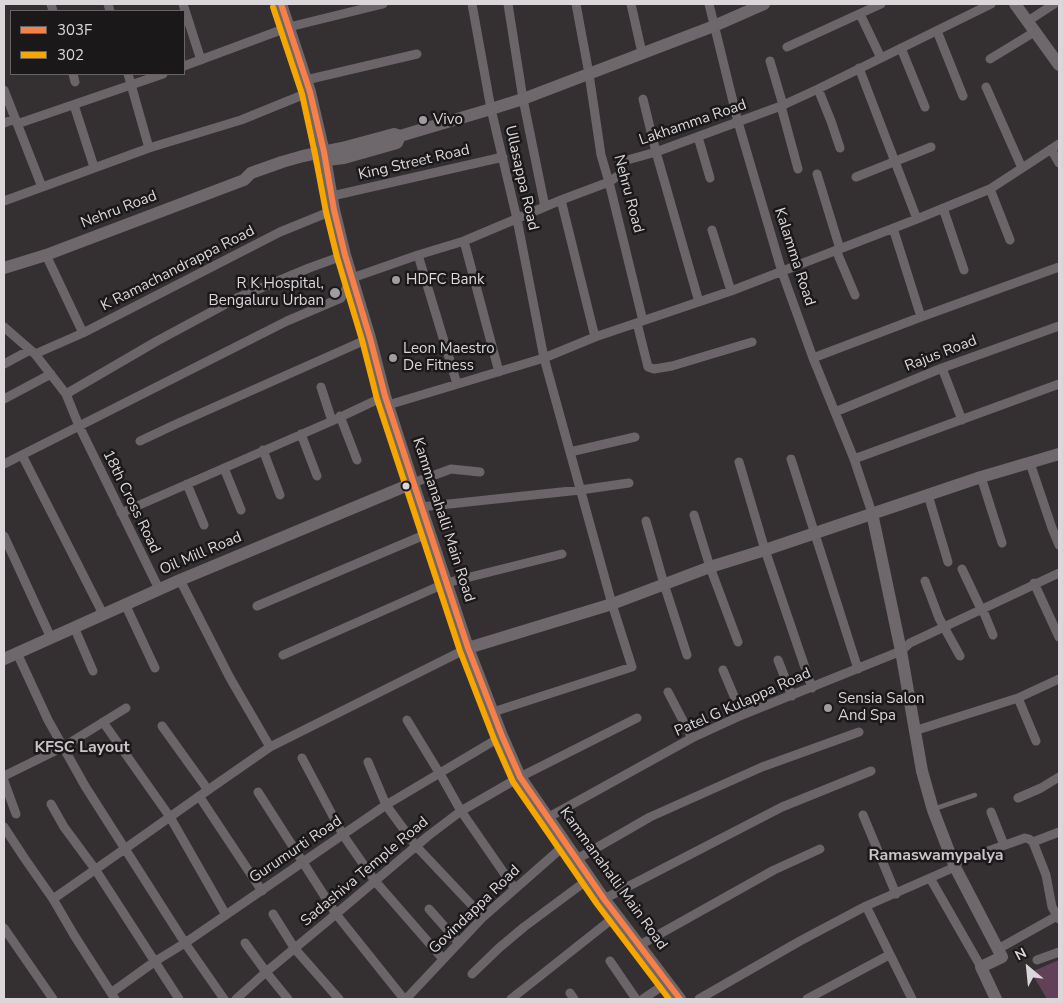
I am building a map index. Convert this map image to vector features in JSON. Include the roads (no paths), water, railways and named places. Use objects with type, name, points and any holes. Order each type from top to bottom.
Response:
[{"type":"street","name":"Kammanahalli Main Road","points":[[281,4],[308,86],[325,156],[334,210],[345,255],[387,401],[412,483],[468,648],[502,736],[520,777],[604,899],[680,999]]},
{"type":"street","points":[[185,66],[289,28],[383,4]]},
{"type":"street","name":"Ullasappa Road","points":[[472,4],[491,109],[517,219],[544,358],[612,604],[632,666],[493,712]]},
{"type":"street","points":[[508,4],[523,99],[544,207]]},
{"type":"street","points":[[576,4],[588,74]]},
{"type":"street","points":[[630,4],[642,53]]},
{"type":"street","name":"Kalamma Road","points":[[709,4],[738,122],[782,272],[813,358],[854,459],[872,513]]},
{"type":"street","name":"Nehru Road","points":[[4,268],[244,180],[251,173],[303,156],[325,156],[342,148],[394,134],[400,136],[523,99],[714,26],[764,4]]},
{"type":"street","points":[[787,47],[881,4]]},
{"type":"street","name":"Lakhamma Road","points":[[608,182],[622,173],[620,162],[656,152],[782,105],[992,4]]},
{"type":"street","points":[[1015,4],[1059,65]]},
{"type":"street","points":[[1028,21],[1054,4]]},
{"type":"street","points":[[185,10],[201,60]]},
{"type":"street","points":[[860,14],[881,58]]},
{"type":"street","points":[[936,31],[963,96]]},
{"type":"street","points":[[990,60],[1036,32]]},
{"type":"street","points":[[901,48],[925,107]]},
{"type":"street","points":[[4,201],[149,148],[241,120],[308,86],[416,54]]},
{"type":"street","points":[[770,61],[798,169]]},
{"type":"street","points":[[859,68],[917,219]]},
{"type":"street","name":"Nehru Road","points":[[588,74],[601,155],[640,322],[648,367],[654,369],[672,366],[752,342]]},
{"type":"street","points":[[128,75],[149,148]]},
{"type":"street","points":[[4,123],[16,122],[74,105],[160,75]]},
{"type":"street","points":[[986,87],[1022,168]]},
{"type":"street","points":[[818,89],[840,148]]},
{"type":"street","points":[[4,90],[42,187]]},
{"type":"street","points":[[643,99],[656,152],[699,302]]},
{"type":"street","points":[[74,105],[94,167]]},
{"type":"street","points":[[698,137],[710,178]]},
{"type":"street","points":[[121,513],[340,416],[387,401],[458,384],[544,358],[595,337],[782,272],[917,219],[990,189],[1055,146],[1059,163]]},
{"type":"street","points":[[856,177],[931,147]]},
{"type":"street","name":"King Street Road","points":[[332,196],[503,157]]},
{"type":"street","points":[[817,174],[838,249],[854,295]]},
{"type":"street","points":[[4,464],[287,321],[341,298],[352,278],[464,241],[608,182]]},
{"type":"street","points":[[990,189],[1010,240]]},
{"type":"street","points":[[561,200],[595,337]]},
{"type":"street","points":[[943,208],[964,270]]},
{"type":"street","name":"K Ramachandrappa Road","points":[[4,364],[82,333],[280,232],[334,210]]},
{"type":"street","points":[[893,228],[921,317]]},
{"type":"street","points":[[712,230],[731,291]]},
{"type":"street","points":[[464,241],[499,372]]},
{"type":"street","points":[[46,254],[82,333]]},
{"type":"street","points":[[66,394],[157,341],[237,298],[345,255]]},
{"type":"street","points":[[418,255],[458,384]]},
{"type":"street","points":[[813,358],[1059,268]]},
{"type":"street","name":"Rajus Road","points":[[835,412],[942,368],[1059,326]]},
{"type":"street","name":"18th Cross Road","points":[[4,327],[33,352],[66,394],[79,426],[159,589]]},
{"type":"street","points":[[140,441],[370,338]]},
{"type":"street","points":[[942,368],[962,420]]},
{"type":"street","points":[[4,399],[51,374]]},
{"type":"street","points":[[854,459],[1059,384]]},
{"type":"street","points":[[321,387],[332,421]]},
{"type":"street","points":[[340,416],[357,460]]},
{"type":"street","points":[[301,434],[317,476]]},
{"type":"street","points":[[570,452],[635,438]]},
{"type":"street","points":[[263,450],[280,495]]},
{"type":"street","points":[[53,899],[270,747],[468,648],[612,604],[710,566],[765,550],[981,477],[1059,454]]},
{"type":"street","points":[[22,455],[103,614]]},
{"type":"street","points":[[791,459],[858,669]]},
{"type":"street","points":[[739,462],[765,550],[812,688]]},
{"type":"street","points":[[1030,463],[1059,545]]},
{"type":"street","points":[[224,468],[241,510]]},
{"type":"street","points":[[412,483],[451,469],[480,472]]},
{"type":"street","points":[[981,477],[1002,543]]},
{"type":"street","name":"Oil Mill Road","points":[[8,656],[180,580],[412,483]]},
{"type":"street","points":[[420,507],[629,483]]},
{"type":"street","points":[[187,484],[204,525]]},
{"type":"street","points":[[928,495],[948,562]]},
{"type":"street","points":[[872,513],[922,772],[933,810],[955,865],[1002,957],[981,967]]},
{"type":"street","points":[[694,515],[710,566],[738,642]]},
{"type":"street","points":[[646,520],[687,655]]},
{"type":"street","points":[[257,606],[429,533]]},
{"type":"street","points":[[4,536],[52,638]]},
{"type":"street","points":[[283,655],[446,583],[562,554]]},
{"type":"street","points":[[962,569],[982,608],[993,635]]},
{"type":"street","name":"Patel G Kulappa Road","points":[[549,817],[692,738],[742,715],[900,651],[910,643],[1034,583],[1059,573]]},
{"type":"street","points":[[180,580],[230,678],[270,747]]},
{"type":"street","points":[[925,581],[939,618],[960,656]]},
{"type":"street","points":[[1034,583],[1059,637]]},
{"type":"street","points":[[125,604],[155,668]]},
{"type":"street","points":[[74,627],[93,671]]},
{"type":"street","points":[[8,656],[48,720],[85,786],[185,943],[224,999]]},
{"type":"street","points":[[778,660],[792,696]]},
{"type":"street","points":[[723,670],[742,715]]},
{"type":"street","points":[[914,731],[1018,698],[1058,683]]},
{"type":"street","points":[[668,692],[692,738]]},
{"type":"street","points":[[1018,698],[1036,741]]},
{"type":"street","points":[[4,776],[63,747],[126,708]]},
{"type":"street","name":"Sadashiva Temple Road","points":[[236,999],[461,810],[520,777],[637,718]]},
{"type":"street","points":[[407,720],[461,810],[515,889]]},
{"type":"street","points":[[103,722],[170,817],[226,915]]},
{"type":"street","points":[[162,726],[208,790]]},
{"type":"street","points":[[577,859],[659,813],[762,767],[859,732]]},
{"type":"street","name":"Gurumurti Road","points":[[113,996],[154,962],[185,943],[386,806],[502,736]]},
{"type":"street","points":[[302,758],[343,835],[375,881],[443,959]]},
{"type":"street","points":[[368,762],[386,806],[416,846],[483,917]]},
{"type":"street","points":[[604,899],[782,807],[871,771]]},
{"type":"street","points":[[1018,798],[1041,788],[1059,777]]},
{"type":"street","points":[[4,781],[16,814]]},
{"type":"street","points":[[258,792],[336,914],[405,999]]},
{"type":"street","points":[[199,796],[262,890]]},
{"type":"street","points":[[51,804],[64,827],[95,869],[179,999]]},
{"type":"street","points":[[991,812],[1004,845]]},
{"type":"street","points":[[863,816],[896,894]]},
{"type":"street","points":[[4,827],[53,899],[74,936],[113,996]]},
{"type":"street","points":[[1033,842],[1059,832]]},
{"type":"street","points":[[699,999],[800,941],[866,906],[896,894],[955,865],[1025,838],[1033,842],[1056,905],[1058,918],[998,949]]},
{"type":"street","name":"Govindappa Road","points":[[405,999],[483,917],[566,844]]},
{"type":"street","points":[[640,945],[774,870],[820,849]]},
{"type":"street","points":[[472,974],[524,927],[590,878]]},
{"type":"street","points":[[930,878],[981,967],[996,999]]},
{"type":"street","points":[[866,906],[912,999]]},
{"type":"street","points":[[430,909],[459,943]]},
{"type":"street","points":[[273,914],[295,949],[339,999]]},
{"type":"street","points":[[511,999],[617,915]]},
{"type":"street","points":[[4,928],[53,999]]},
{"type":"street","points":[[245,943],[288,999]]},
{"type":"street","points":[[1037,960],[1059,952]]},
{"type":"street","points":[[808,999],[889,955]]},
{"type":"street","points":[[610,961],[636,999]]},
{"type":"street","points":[[643,999],[668,982]]},
{"type":"lane","points":[[933,810],[975,796]]},
{"type":"place","name":"Vivo","points":[[423,120]]},
{"type":"place","name":"HDFC Bank","points":[[396,280]]},
{"type":"place","name":"R K Hospital, Bengaluru Urban","points":[[335,293]]},
{"type":"place","name":"Leon Maestro De Fitness","points":[[393,358]]},
{"type":"place","name":"Sensia Salon And Spa","points":[[828,708]]},
{"type":"district","name":"KFSC Layout","points":[[82,748]]},
{"type":"district","name":"Ramaswamypalya","points":[[936,856]]}]
